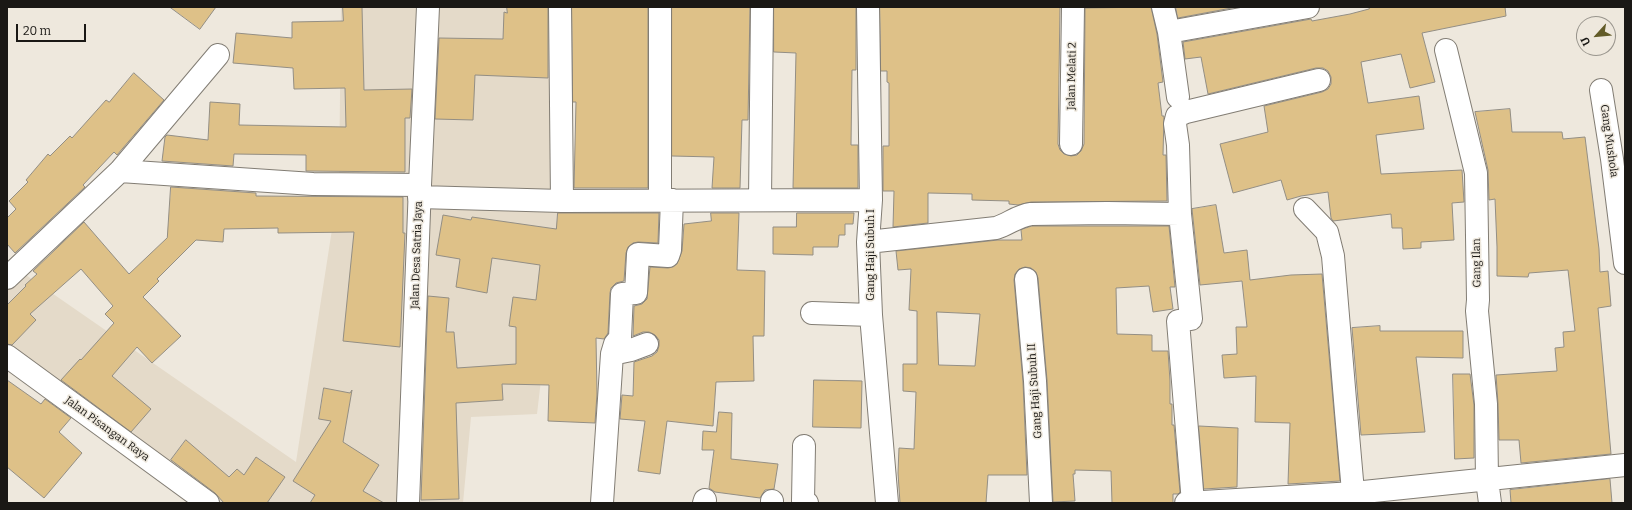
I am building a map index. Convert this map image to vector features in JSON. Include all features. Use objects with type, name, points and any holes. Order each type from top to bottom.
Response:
[{"type":"street","name":"Jalan Desa Satria Jaya","points":[[408,503],[419,191],[428,7]]},
{"type":"street","points":[[560,7],[562,201]]},
{"type":"street","points":[[602,503],[612,354],[615,344],[620,338],[622,294],[636,293],[638,254],[668,256],[670,250],[666,200],[660,7]]},
{"type":"street","points":[[760,200],[762,7]]},
{"type":"street","name":"Gang Haji Subuh I","points":[[868,7],[871,200],[868,242],[871,315],[887,503]]},
{"type":"street","name":"Jalan Melati 2","points":[[1071,144],[1072,7]]},
{"type":"street","points":[[1163,7],[1169,32],[1178,97]]},
{"type":"street","points":[[1169,32],[1308,7]]},
{"type":"street","name":"Gang Ilan","points":[[1446,50],[1476,173],[1477,311],[1486,404],[1487,480],[1490,503]]},
{"type":"street","points":[[7,278],[120,171],[218,55]]},
{"type":"street","points":[[1319,80],[1186,112],[1177,116],[1175,124],[1178,145],[1180,214],[1191,319],[1178,321],[1191,503],[1354,498],[1487,480],[1625,465]]},
{"type":"street","name":"Gang Mushola","points":[[1601,90],[1618,158],[1625,263]]},
{"type":"street","points":[[120,171],[562,201],[871,200]]},
{"type":"street","points":[[1305,209],[1327,232],[1333,256],[1354,498]]},
{"type":"street","points":[[868,242],[996,228],[1007,224],[1021,215],[1031,214],[1180,214]]},
{"type":"street","name":"Gang Haji Subuh II","points":[[1026,279],[1035,381],[1041,503]]},
{"type":"street","points":[[812,313],[871,315]]},
{"type":"street","points":[[612,354],[631,350],[647,344]]},
{"type":"street","name":"Jalan Pisangan Raya","points":[[7,356],[208,503]]},
{"type":"street","points":[[804,446],[802,501],[807,503]]},
{"type":"shaded area","points":[[341,7],[560,7],[562,201],[537,414],[471,417],[463,503],[208,503],[7,356],[7,262],[296,462],[339,184]]},
{"type":"building","points":[[170,7],[216,7],[200,29]]},
{"type":"building","points":[[343,7],[362,7],[364,90],[412,89],[410,118],[405,118],[405,172],[306,171],[306,155],[234,154],[233,166],[162,161],[165,137],[167,135],[208,140],[210,102],[240,104],[239,125],[346,127],[345,88],[294,89],[293,68],[233,63],[236,33],[292,38],[292,22],[343,21]]},
{"type":"building","points":[[507,7],[548,7],[548,78],[475,75],[473,120],[435,119],[439,38],[503,39],[504,12],[507,13]]},
{"type":"building","points":[[572,7],[648,7],[648,188],[574,188],[576,102],[573,102]]},
{"type":"building","points":[[672,7],[750,7],[748,120],[742,120],[740,188],[712,188],[714,157],[672,156]]},
{"type":"building","points":[[774,7],[856,7],[856,70],[852,70],[851,145],[858,145],[858,188],[793,188],[796,53],[774,52]]},
{"type":"building","points":[[880,7],[1060,7],[1058,144],[1060,150],[1064,154],[1071,156],[1077,155],[1081,151],[1084,144],[1085,8],[1151,7],[1157,34],[1163,82],[1158,83],[1162,116],[1164,116],[1163,155],[1166,155],[1167,201],[1031,202],[1018,205],[1009,204],[1009,201],[972,200],[972,194],[928,193],[928,223],[893,227],[894,191],[883,191],[883,146],[889,146],[889,83],[887,82],[887,71],[881,71]]},
{"type":"building","points":[[1176,7],[1237,7],[1178,18]]},
{"type":"building","points":[[1369,7],[1505,7],[1506,16],[1422,33],[1435,82],[1410,88],[1401,54],[1361,62],[1368,103],[1419,96],[1424,129],[1376,135],[1381,174],[1462,170],[1464,202],[1452,203],[1454,240],[1421,242],[1421,248],[1403,249],[1402,228],[1392,228],[1391,214],[1333,221],[1331,218],[1328,192],[1301,196],[1287,200],[1281,180],[1233,193],[1220,144],[1268,132],[1264,106],[1322,92],[1328,89],[1331,84],[1331,77],[1328,71],[1323,68],[1316,68],[1208,94],[1201,57],[1185,59],[1183,42],[1311,19],[1312,21],[1350,14],[1369,9]]},
{"type":"building","points":[[134,73],[164,100],[117,155],[114,152],[83,185],[85,187],[15,253],[7,244],[7,218],[16,209],[9,201],[28,182],[26,180],[48,154],[50,156],[70,136],[72,138],[106,100],[109,102]]},
{"type":"building","points":[[1510,109],[1512,132],[1562,132],[1563,139],[1585,137],[1599,249],[1600,272],[1608,271],[1611,306],[1598,308],[1611,454],[1521,463],[1519,440],[1499,440],[1496,375],[1557,371],[1555,348],[1564,347],[1563,332],[1575,331],[1568,270],[1529,273],[1528,277],[1497,276],[1495,199],[1489,200],[1488,170],[1475,112]]},
{"type":"building","points":[[171,187],[256,193],[256,196],[403,197],[403,233],[405,233],[400,347],[343,341],[354,232],[278,233],[278,228],[224,229],[223,242],[196,240],[157,279],[159,281],[143,297],[181,336],[152,363],[137,347],[112,376],[151,409],[131,432],[61,380],[114,323],[105,314],[113,306],[81,269],[30,314],[36,320],[12,345],[7,344],[7,305],[37,274],[33,271],[84,222],[129,274],[167,238]]},
{"type":"building","points":[[1216,205],[1224,253],[1247,250],[1250,280],[1291,275],[1322,274],[1340,481],[1288,484],[1290,423],[1255,422],[1256,376],[1224,378],[1222,355],[1237,354],[1236,327],[1247,327],[1242,281],[1200,285],[1192,209]]},
{"type":"building","points":[[558,213],[659,213],[658,243],[638,242],[633,243],[628,247],[626,253],[624,281],[616,283],[611,288],[608,333],[604,339],[596,338],[597,394],[595,423],[548,421],[549,385],[502,384],[503,400],[456,403],[459,499],[421,500],[428,296],[449,298],[446,332],[454,332],[457,368],[516,364],[516,327],[509,326],[513,297],[536,300],[540,265],[492,258],[487,293],[456,287],[460,259],[436,255],[443,215],[471,220],[472,217],[556,229]]},
{"type":"building","points":[[711,213],[739,213],[737,270],[765,271],[764,336],[753,336],[754,381],[716,382],[713,426],[667,421],[660,474],[638,471],[645,421],[620,419],[622,395],[633,396],[634,362],[652,356],[657,352],[659,340],[655,335],[649,332],[643,332],[633,336],[634,306],[642,304],[647,299],[650,267],[668,268],[677,264],[682,251],[684,224],[711,221]]},
{"type":"building","points":[[797,213],[854,213],[853,224],[845,224],[845,235],[839,235],[838,247],[813,247],[813,255],[773,254],[773,227],[796,227]]},
{"type":"building","points":[[1032,226],[1169,226],[1175,287],[1170,287],[1173,309],[1153,312],[1149,286],[1116,288],[1117,334],[1152,335],[1152,351],[1168,351],[1170,404],[1172,404],[1172,425],[1174,425],[1180,492],[1178,494],[1173,494],[1173,503],[1112,503],[1111,471],[1075,470],[1075,474],[1073,474],[1075,501],[1053,502],[1047,380],[1038,278],[1036,272],[1031,268],[1025,267],[1019,269],[1015,274],[1014,280],[1023,382],[1027,475],[988,475],[986,503],[900,503],[898,473],[899,448],[914,449],[916,392],[903,391],[903,364],[917,364],[917,311],[909,310],[911,269],[898,270],[896,251],[998,240],[1022,240],[1021,230]],"holes":[[[937,312],[980,314],[975,366],[939,365]]]},
{"type":"building","points":[[1380,326],[1380,331],[1463,331],[1463,358],[1416,357],[1425,432],[1361,435],[1352,328]]},
{"type":"building","points":[[1453,374],[1470,374],[1474,405],[1474,458],[1455,459]]},
{"type":"building","points":[[7,380],[41,404],[45,399],[71,418],[59,432],[82,453],[44,498],[7,467]]},
{"type":"building","points":[[814,380],[862,381],[861,428],[813,427]]},
{"type":"building","points":[[324,388],[350,393],[352,390],[343,442],[379,465],[363,491],[384,503],[310,503],[315,495],[293,481],[331,421],[319,419]]},
{"type":"building","points":[[719,412],[732,413],[731,459],[778,464],[774,489],[765,490],[760,498],[715,492],[709,488],[714,450],[702,450],[703,431],[716,432]]},
{"type":"building","points":[[1199,426],[1238,428],[1237,487],[1204,489]]},
{"type":"building","points":[[186,440],[229,477],[237,469],[244,475],[256,457],[285,477],[267,503],[224,503],[215,493],[171,460]]},
{"type":"building","points":[[1610,479],[1612,503],[1511,503],[1510,490]]}]
